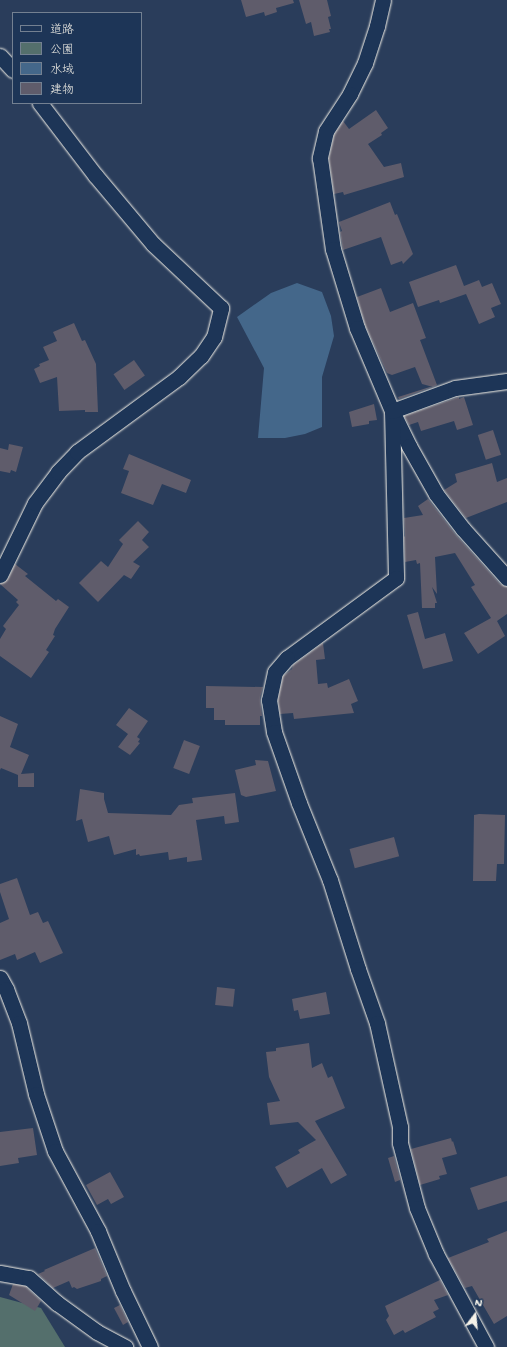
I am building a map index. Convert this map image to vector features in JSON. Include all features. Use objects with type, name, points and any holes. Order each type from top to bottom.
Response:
[{"type":"street","points":[[383,0],[377,26],[365,64],[350,94],[326,131],[320,158],[333,249],[357,328],[392,411],[436,494],[463,529],[507,578]]},
{"type":"street","points":[[0,56],[12,69]]},
{"type":"street","points":[[0,575],[35,503],[58,472],[77,452],[178,377],[201,356],[214,337],[221,308],[153,244],[95,174],[41,104]]},
{"type":"street","points":[[392,411],[455,388],[507,381]]},
{"type":"street","points":[[392,411],[396,578],[287,658],[275,672],[268,700],[274,732],[330,880],[377,1023],[400,1127],[400,1143],[418,1208],[436,1254],[486,1347]]},
{"type":"street","points":[[0,978],[6,989],[19,1023],[36,1094],[55,1151],[98,1231],[123,1291],[150,1347]]},
{"type":"street","points":[[0,1273],[30,1278],[57,1303],[97,1332],[124,1347]]},
{"type":"green space","points":[[0,1297],[41,1308],[65,1347],[0,1347]]},
{"type":"water","points":[[297,283],[322,292],[331,316],[334,336],[322,377],[322,427],[305,434],[285,438],[258,438],[264,368],[237,317],[271,293]]},
{"type":"building","points":[[241,0],[293,0],[294,3],[276,8],[277,12],[265,16],[264,12],[246,17]]},
{"type":"building","points":[[299,0],[327,0],[331,16],[328,17],[331,29],[329,29],[330,32],[314,36],[311,22],[306,24]]},
{"type":"building","points":[[376,110],[388,128],[381,133],[382,135],[368,144],[384,167],[401,163],[404,177],[344,195],[343,192],[334,194],[329,158],[334,135],[343,121],[349,129]]},
{"type":"building","points":[[390,202],[395,215],[397,214],[413,254],[403,264],[402,261],[391,265],[381,237],[343,250],[340,232],[342,231],[339,222]]},
{"type":"building","points":[[456,265],[464,286],[479,280],[482,287],[492,283],[501,304],[491,308],[495,317],[479,324],[466,294],[440,303],[439,300],[418,307],[409,282]]},
{"type":"building","points":[[381,288],[390,312],[413,303],[426,338],[420,340],[437,385],[433,387],[422,384],[415,367],[392,375],[387,373],[365,325],[357,297]]},
{"type":"building","points":[[74,323],[82,341],[85,340],[96,364],[98,412],[85,412],[85,410],[59,411],[57,377],[40,383],[34,369],[40,366],[39,364],[49,360],[43,347],[57,341],[53,332]]},
{"type":"building","points":[[134,360],[145,376],[124,390],[114,374]]},
{"type":"building","points":[[432,387],[399,399],[398,397]]},
{"type":"building","points":[[459,397],[459,399],[464,397],[473,425],[457,430],[454,421],[421,431],[418,422],[409,425],[404,416]]},
{"type":"building","points":[[374,404],[377,420],[369,421],[369,424],[352,427],[349,412]]},
{"type":"building","points":[[493,430],[501,455],[486,460],[478,435]]},
{"type":"building","points":[[9,444],[23,447],[16,472],[11,470],[10,473],[0,471],[0,448],[8,450]]},
{"type":"building","points":[[129,454],[191,480],[186,493],[162,484],[153,505],[121,493],[129,471],[123,469]]},
{"type":"building","points":[[492,463],[497,482],[507,478],[507,502],[466,518],[444,490],[457,482],[455,474]]},
{"type":"building","points":[[428,499],[456,535],[500,584],[507,587],[507,614],[497,621],[505,636],[478,654],[464,633],[491,618],[471,587],[475,585],[455,553],[435,557],[437,594],[432,587],[437,603],[435,603],[435,608],[422,608],[420,563],[417,564],[416,560],[405,562],[404,518],[423,515],[418,506]]},
{"type":"building","points":[[138,521],[149,532],[142,540],[149,547],[133,562],[140,566],[131,579],[124,575],[98,602],[79,583],[101,561],[108,567],[123,544],[119,540]]},
{"type":"building","points":[[15,564],[28,574],[25,576],[56,601],[58,599],[69,607],[55,629],[53,635],[55,636],[46,650],[49,652],[31,678],[0,656],[0,639],[6,629],[3,626],[19,605],[16,602],[18,600],[0,584],[8,579]]},
{"type":"building","points":[[418,612],[425,639],[445,633],[453,661],[423,669],[407,615]]},
{"type":"building","points":[[323,643],[325,659],[316,660],[318,684],[327,683],[328,688],[349,679],[358,701],[351,704],[354,713],[294,719],[293,713],[280,714],[278,700],[283,676],[292,669],[293,665]]},
{"type":"building","points":[[206,686],[263,687],[260,698],[262,716],[260,716],[260,725],[225,725],[225,720],[214,720],[214,708],[206,708]]},
{"type":"building","points":[[129,708],[148,721],[137,737],[140,739],[138,742],[140,743],[130,755],[118,747],[128,734],[116,725]]},
{"type":"building","points":[[0,716],[18,724],[10,747],[29,755],[21,774],[34,773],[34,787],[18,787],[18,775],[1,768],[0,770]]},
{"type":"building","points":[[184,740],[200,746],[189,774],[173,768]]},
{"type":"building","points":[[255,760],[268,761],[276,791],[246,797],[241,795],[235,770],[256,765]]},
{"type":"building","points":[[80,789],[104,793],[108,813],[171,815],[179,805],[193,803],[192,798],[235,793],[239,822],[225,824],[224,816],[196,820],[202,860],[187,862],[187,857],[169,860],[168,852],[140,856],[139,854],[136,855],[136,849],[114,855],[109,836],[88,842],[82,819],[76,821]]},
{"type":"building","points":[[474,815],[505,815],[504,864],[497,864],[496,881],[473,881]]},
{"type":"building","points":[[394,837],[399,856],[355,868],[350,849]]},
{"type":"building","points":[[17,878],[30,915],[38,912],[43,923],[48,921],[63,953],[40,963],[35,952],[17,960],[15,954],[0,960],[0,923],[9,919],[0,892],[0,884]]},
{"type":"building","points":[[217,987],[235,989],[233,1007],[215,1005]]},
{"type":"building","points":[[326,992],[330,1014],[300,1019],[298,1010],[294,1011],[292,999]]},
{"type":"building","points":[[309,1043],[312,1068],[322,1063],[328,1078],[332,1076],[345,1108],[315,1121],[347,1175],[331,1184],[322,1168],[287,1188],[275,1167],[300,1153],[298,1150],[316,1140],[298,1122],[270,1125],[267,1103],[280,1101],[269,1077],[266,1052],[276,1051],[276,1048]]},
{"type":"building","points":[[33,1128],[37,1155],[18,1158],[19,1163],[0,1166],[0,1132]]},
{"type":"building","points":[[451,1138],[457,1154],[442,1158],[447,1174],[439,1176],[440,1179],[420,1185],[411,1149]]},
{"type":"building","points":[[394,1156],[406,1202],[400,1180],[395,1182],[388,1158]]},
{"type":"building","points":[[110,1172],[124,1197],[111,1204],[108,1199],[97,1205],[86,1185]]},
{"type":"building","points":[[507,1176],[507,1201],[478,1210],[470,1188]]},
{"type":"building","points":[[507,1231],[507,1316],[494,1324],[472,1286],[465,1288],[448,1258],[489,1242],[487,1239]]},
{"type":"building","points":[[95,1248],[107,1276],[101,1279],[101,1281],[77,1289],[74,1287],[72,1288],[69,1281],[53,1288],[38,1274],[45,1271],[44,1270]]},
{"type":"building","points":[[440,1280],[448,1295],[434,1300],[439,1309],[433,1312],[436,1317],[405,1333],[403,1330],[394,1335],[386,1320],[389,1316],[385,1306]]},
{"type":"building","points":[[13,1284],[25,1286],[41,1301],[35,1311],[9,1295]]},
{"type":"building","points":[[120,1305],[128,1322],[123,1325],[114,1308]]}]
